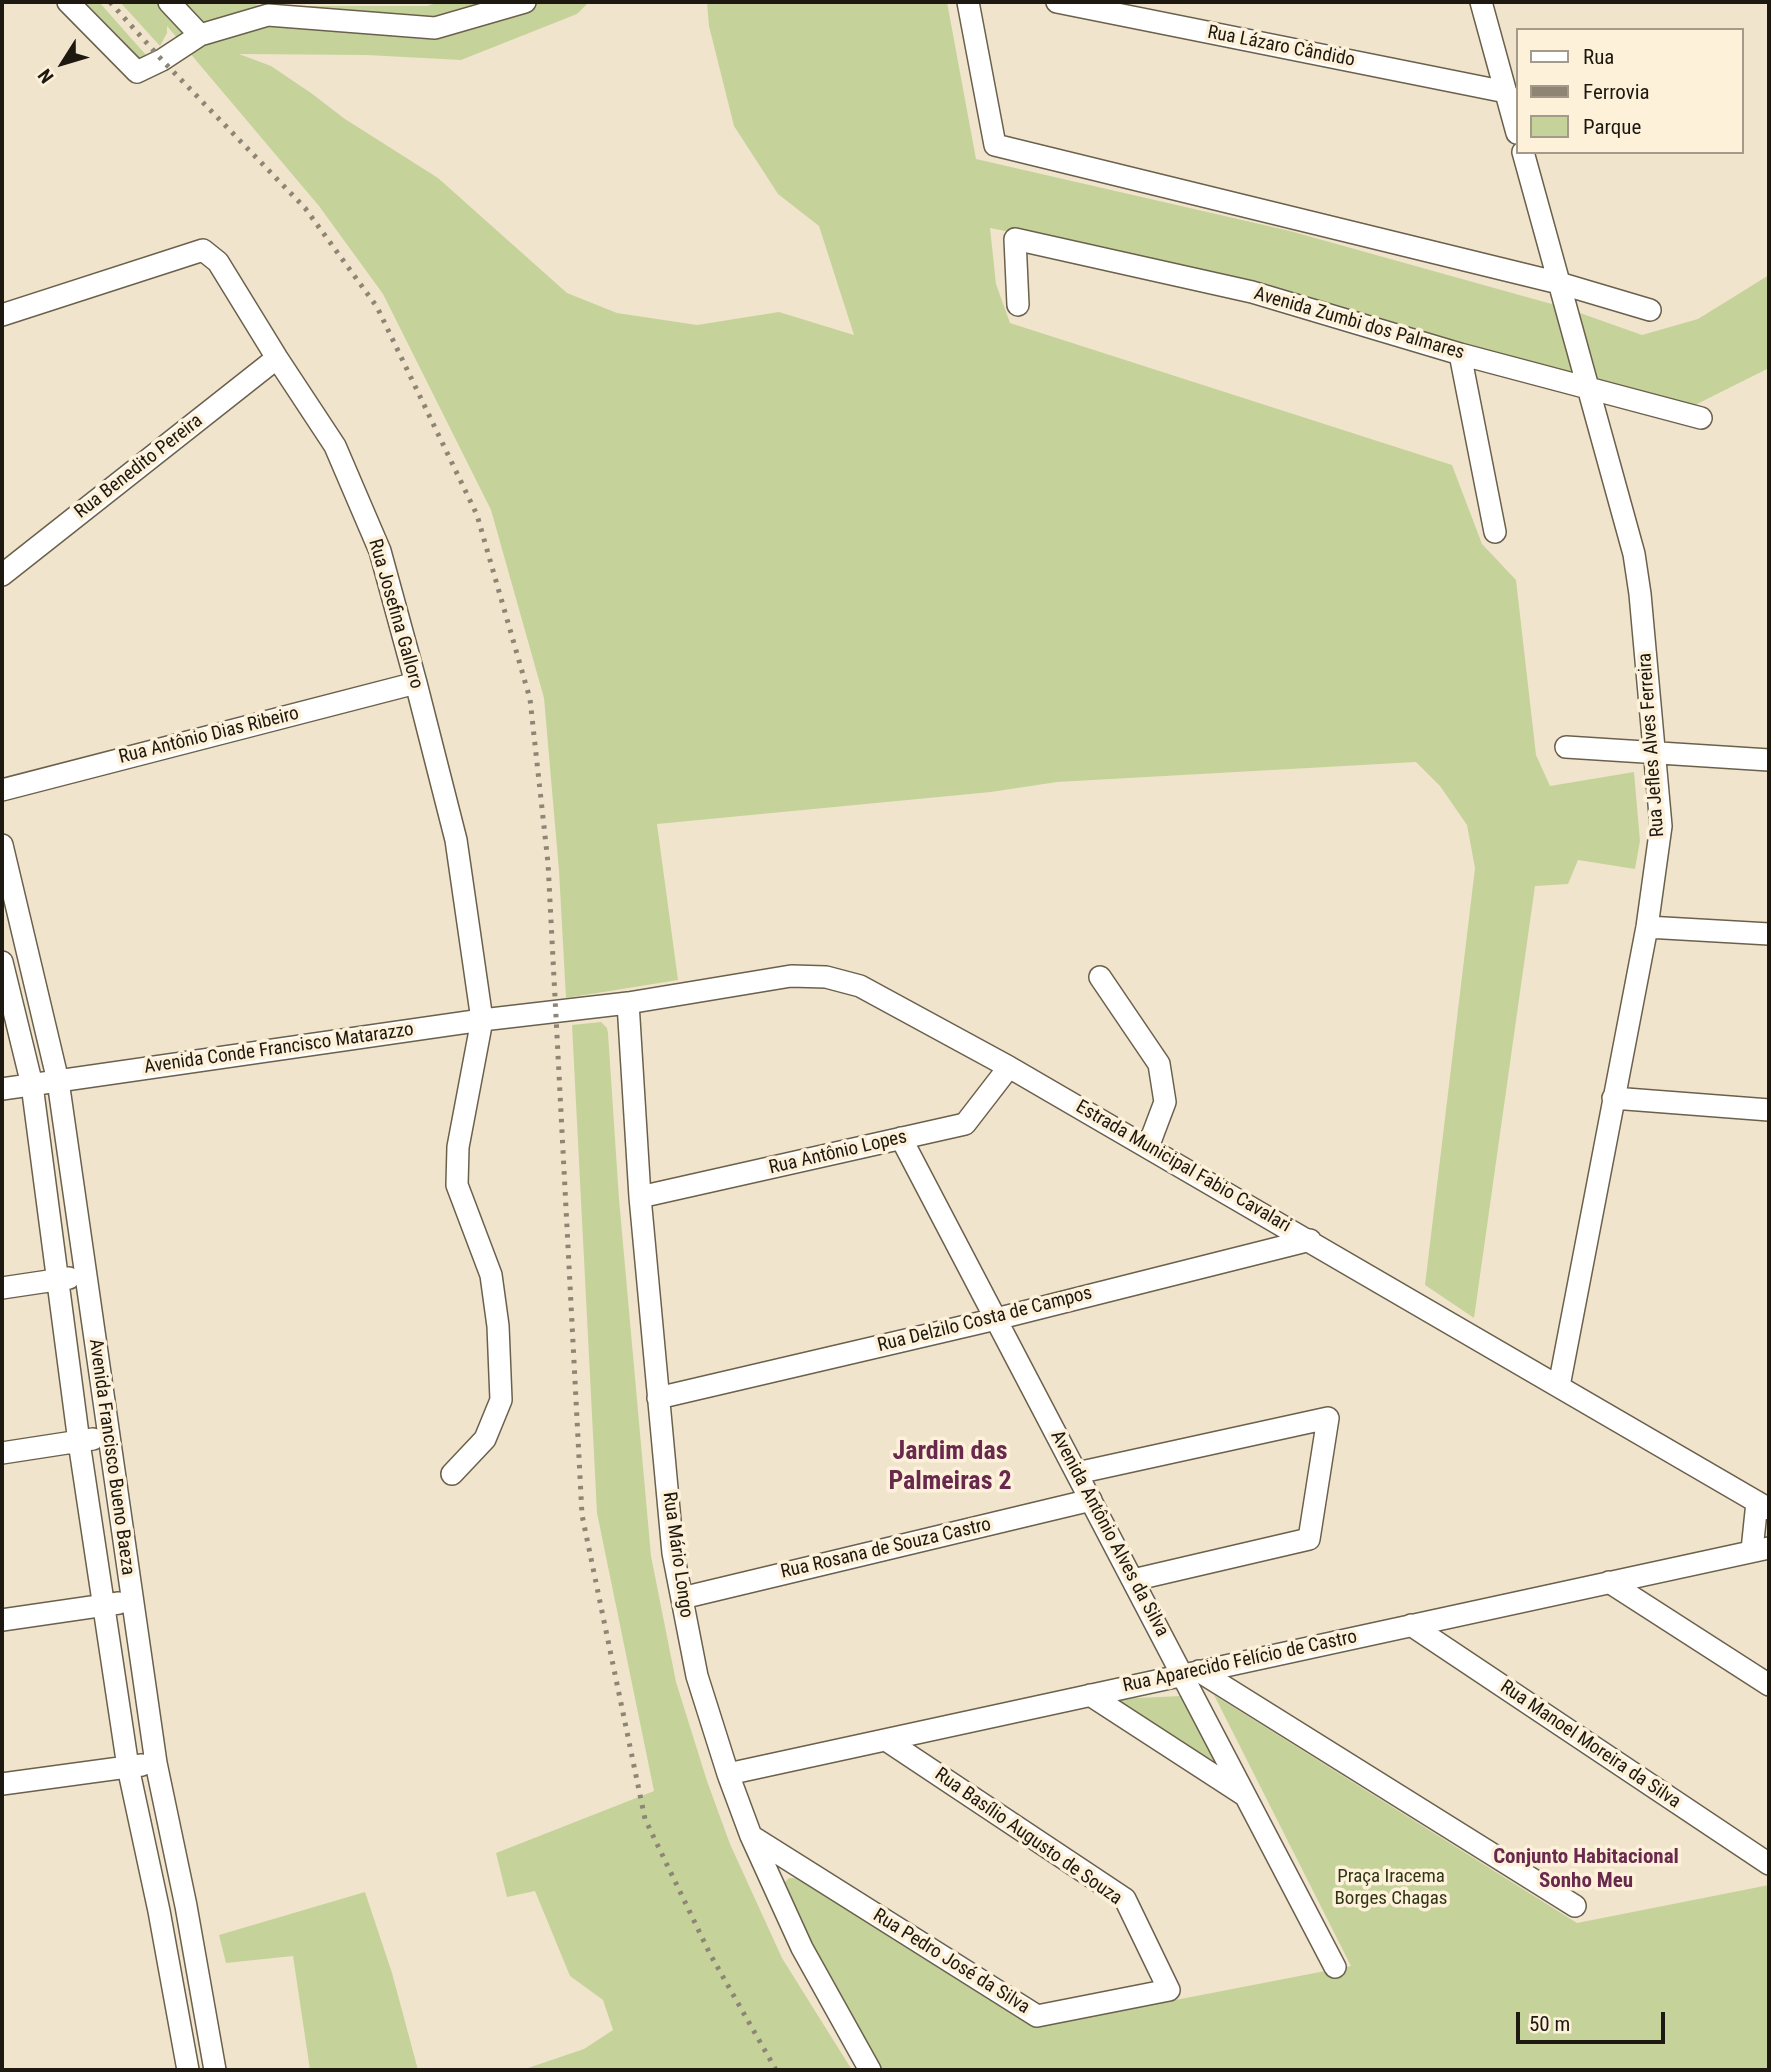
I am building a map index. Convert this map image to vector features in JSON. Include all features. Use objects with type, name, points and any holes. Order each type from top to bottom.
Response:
[{"type":"street","points":[[68,2],[136,72],[162,60],[200,36],[269,9],[435,28],[525,2]]},
{"type":"street","points":[[169,2],[200,36]]},
{"type":"street","points":[[968,2],[995,145],[1559,283],[1650,310]]},
{"type":"street","name":"Rua Lázaro Cândido","points":[[1057,2],[1506,92]]},
{"type":"street","points":[[1481,2],[1516,129]]},
{"type":"street","name":"Rua Jefles Alves Ferreira","points":[[1524,154],[1634,554],[1661,826],[1647,927],[1559,1386]]},
{"type":"street","name":"Avenida Zumbi dos Palmares","points":[[1018,305],[1015,239],[1252,292],[1460,354],[1701,418]]},
{"type":"street","name":"Rua Josefina Galloro","points":[[2,315],[203,250],[218,262],[335,446],[380,551],[456,840],[482,1020],[458,1147],[457,1185],[491,1275],[498,1326],[500,1400],[485,1438],[452,1474]]},
{"type":"street","points":[[1460,354],[1495,532]]},
{"type":"street","name":"Rua Benedito Pereira","points":[[2,575],[277,358]]},
{"type":"street","name":"Rua Antônio Dias Ribeiro","points":[[2,790],[416,683]]},
{"type":"street","points":[[1566,747],[1769,760]]},
{"type":"street","name":"Avenida Francisco Bueno Baeza","points":[[2,845],[58,1081],[156,1763],[186,1906],[215,2070]]},
{"type":"street","points":[[1647,927],[1769,934]]},
{"type":"street","name":"Avenida Francisco Bueno Baeza","points":[[2,962],[32,1085],[79,1442],[128,1767],[159,1911],[188,2070]]},
{"type":"street","name":"Estrada Municipal Fabio Cavalari","points":[[556,1012],[791,976],[826,976],[860,986],[1009,1067],[1763,1505]]},
{"type":"street","points":[[1100,977],[1159,1064],[1165,1102],[1148,1147]]},
{"type":"street","name":"Rua Mário Longo","points":[[628,1003],[640,1198],[673,1553],[697,1676],[751,1836],[802,1948],[870,2070]]},
{"type":"street","name":"Avenida Conde Francisco Matarazzo","points":[[2,1089],[482,1020],[556,1012]]},
{"type":"street","name":"Rua Antônio Lopes","points":[[640,1198],[965,1124],[1009,1067]]},
{"type":"street","points":[[1613,1098],[1769,1110]]},
{"type":"street","name":"Avenida Antônio Alves da Silva","points":[[901,1138],[1133,1580],[1191,1673],[1246,1797],[1335,1967]]},
{"type":"street","name":"Rua Delzilo Costa de Campos","points":[[659,1398],[996,1319],[1310,1240]]},
{"type":"street","points":[[2,1288],[85,1276]]},
{"type":"street","points":[[1077,1473],[1328,1418],[1308,1539],[1133,1580]]},
{"type":"street","points":[[2,1453],[108,1437]]},
{"type":"street","name":"Rua Rosana de Souza Castro","points":[[682,1598],[1091,1500]]},
{"type":"street","points":[[1761,1549],[1763,1505]]},
{"type":"street","name":"Rua Aparecido Felício de Castro","points":[[728,1774],[1761,1549]]},
{"type":"street","points":[[1609,1582],[1769,1685]]},
{"type":"street","points":[[2,1620],[131,1601]]},
{"type":"street","name":"Rua Manoel Moreira da Silva","points":[[1411,1625],[1769,1864]]},
{"type":"street","points":[[1191,1673],[1575,1906]]},
{"type":"street","points":[[1090,1695],[1246,1797]]},
{"type":"street","name":"Rua Basílio Augusto de Souza","points":[[886,1740],[1125,1899],[1169,1990]]},
{"type":"street","points":[[2,1784],[156,1763]]},
{"type":"street","name":"Rua Pedro José da Silva","points":[[751,1836],[1038,2016],[1169,1990]]},
{"type":"street","points":[[159,1911],[186,1906]]},
{"type":"green space","points":[[80,2],[99,2],[146,55],[135,57]]},
{"type":"green space","points":[[120,2],[249,2],[261,6],[427,6],[440,2],[589,2],[577,14],[461,60],[366,55],[239,54],[271,66],[345,119],[438,178],[567,293],[617,313],[697,325],[779,312],[854,335],[819,226],[778,194],[734,126],[709,26],[707,2],[947,2],[976,159],[1290,231],[1566,308],[1642,335],[1698,319],[1769,275],[1769,368],[1695,405],[1585,379],[1187,267],[990,228],[996,284],[1010,323],[1452,465],[1482,544],[1516,580],[1536,755],[1550,786],[1634,772],[1640,841],[1635,869],[1578,860],[1568,884],[1535,886],[1474,1318],[1425,1285],[1475,868],[1467,825],[1440,786],[1416,762],[1057,782],[991,792],[657,824],[678,980],[566,998],[559,871],[544,698],[491,510],[383,294],[319,206],[167,26],[167,33],[160,46]]},
{"type":"green space","points":[[601,1022],[608,1033],[619,1199],[651,1556],[676,1682],[730,1844],[782,1958],[852,2070],[522,2070],[584,2049],[613,2030],[603,2000],[570,1976],[535,1891],[507,1897],[496,1853],[654,1791],[597,1513],[572,1025]]},
{"type":"green space","name":"Praça Iracema Borges Chagas","points":[[1214,1695],[1577,1923],[1769,1885],[1769,2070],[878,2070],[807,1945],[783,1884],[789,1878],[798,1878],[1036,2027],[1351,1966]]},
{"type":"green space","points":[[1181,1696],[1215,1762],[1114,1699]]},
{"type":"green space","points":[[365,1892],[392,1973],[418,2070],[310,2070],[293,1956],[226,1963],[219,1935]]},
{"type":"railway","points":[[110,2],[162,60],[305,208],[377,307],[477,515],[530,699],[548,863],[582,1515],[645,1819],[710,1954],[776,2070]]},
{"type":"district","name":"Jardim das Palmeiras 2","points":[[950,1467]]},
{"type":"district","name":"Conjunto Habitacional Sonho Meu","points":[[1586,1870]]}]
